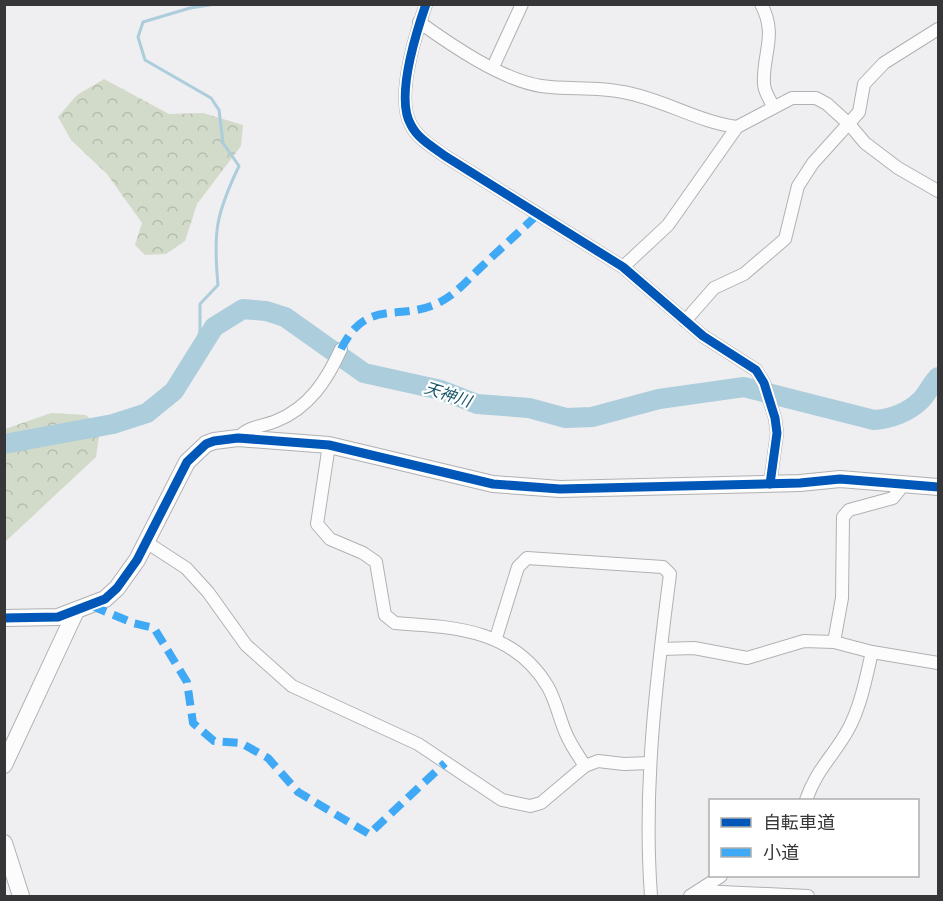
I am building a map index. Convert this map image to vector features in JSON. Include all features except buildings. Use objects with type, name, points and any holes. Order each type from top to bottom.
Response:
[{"type":"street","points":[[426,4],[412,41],[405,105],[407,117],[418,135],[445,156],[622,267],[685,321],[756,370],[769,397],[777,433],[770,484]]},
{"type":"street","points":[[493,67],[522,4]]},
{"type":"street","points":[[761,4],[766,13],[770,44],[764,85],[772,106]]},
{"type":"street","points":[[419,22],[493,67],[538,85],[625,92],[720,124],[738,126]]},
{"type":"street","points":[[685,321],[714,288],[744,274],[785,239],[801,180],[813,163],[859,112],[864,84],[884,63],[939,29]]},
{"type":"street","points":[[622,267],[668,225],[738,126],[772,106],[792,98],[816,98],[849,123],[871,147],[898,168],[939,191]]},
{"type":"street","points":[[238,438],[247,429],[272,423],[294,411],[321,387],[341,349]]},
{"type":"street","points":[[4,618],[58,617],[75,613],[105,599],[117,588],[146,542],[186,462],[206,444],[238,438],[329,445],[493,484],[560,489],[770,484],[840,479],[939,487]]},
{"type":"street","points":[[329,445],[316,524],[330,539],[363,553],[376,562],[386,615],[395,623],[466,630],[496,638],[536,668],[549,689],[568,738],[585,766]]},
{"type":"street","points":[[834,642],[842,598],[843,517],[849,510],[893,498],[904,484]]},
{"type":"street","points":[[146,542],[186,568],[208,592],[246,645],[292,686],[418,744],[502,800],[530,806],[541,803],[585,766],[598,761],[624,764],[650,763]]},
{"type":"street","points":[[496,638],[518,567],[527,558],[663,567],[670,574],[647,791],[651,897]]},
{"type":"street","points":[[4,765],[75,613]]},
{"type":"street","points":[[661,649],[694,648],[747,658],[804,641],[834,642],[872,652],[939,663]]},
{"type":"street","points":[[807,799],[814,776],[848,730],[857,711],[872,652]]},
{"type":"street","points":[[4,843],[21,897]]},
{"type":"street","points":[[695,894],[720,877]]},
{"type":"street","points":[[695,894],[808,897]]},
{"type":"green space","points":[[104,79],[169,114],[203,113],[243,125],[241,146],[197,204],[185,241],[166,254],[145,255],[135,245],[142,223],[107,174],[71,140],[58,117],[77,95]]},
{"type":"green space","points":[[51,413],[86,415],[100,429],[96,457],[5,542],[5,429]]},
{"type":"waterway","points":[[196,353],[200,330],[200,304],[218,285],[216,251],[218,224],[225,197],[239,166],[223,143],[219,110],[211,98],[145,60],[138,37],[143,22],[190,8],[216,4]]},
{"type":"waterway","name":"天神川","points":[[4,444],[113,424],[147,413],[174,391],[214,327],[243,309],[266,311],[285,317],[364,373],[441,390],[477,404],[529,408],[566,418],[592,417],[659,399],[744,387],[874,420],[893,416],[911,408],[923,397],[938,377]]},
{"type":"marked path","points":[[341,349],[351,332],[362,322],[374,316],[412,311],[447,298],[537,215]]},
{"type":"marked path","points":[[92,606],[133,623],[154,628],[187,682],[193,723],[214,741],[241,743],[268,758],[298,792],[369,834],[445,763]]},
{"type":"cycle path","points":[[426,4],[417,31],[406,82],[407,113],[414,130],[445,156],[623,267],[703,336],[756,370],[764,383],[775,418],[777,433],[770,484]]},
{"type":"cycle path","points":[[4,618],[58,617],[105,599],[117,588],[137,560],[187,462],[206,444],[214,441],[238,438],[329,445],[493,484],[560,489],[800,483],[840,479],[938,487]]}]
